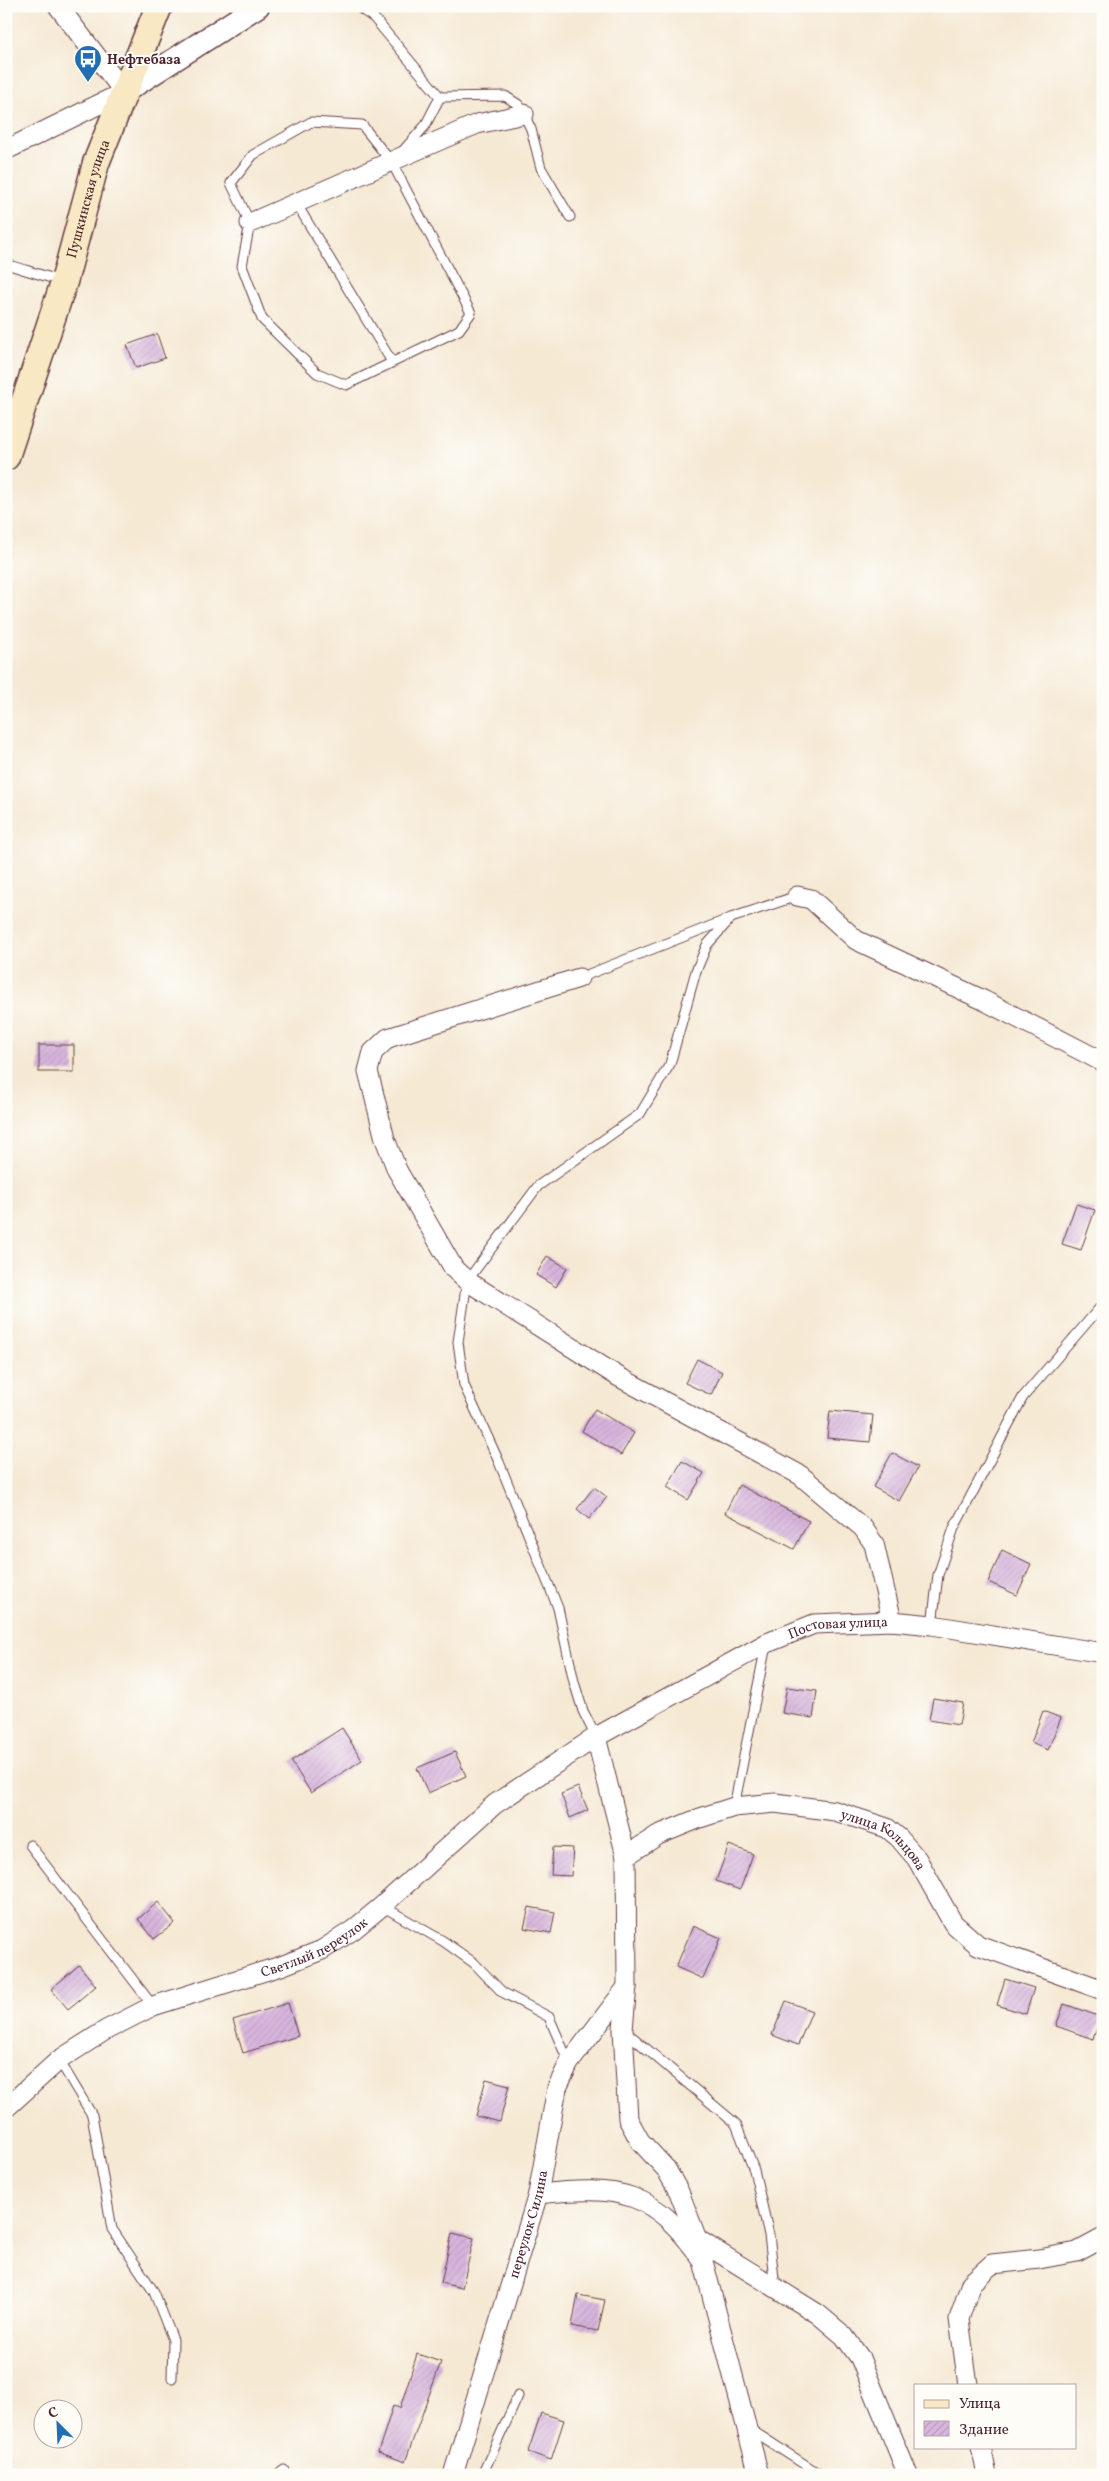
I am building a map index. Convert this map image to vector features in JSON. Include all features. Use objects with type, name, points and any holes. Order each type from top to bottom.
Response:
[{"type":"main road","name":"Пушкинская улица","points":[[6,457],[64,282],[96,163],[159,6]]},
{"type":"street","points":[[58,6],[124,92]]},
{"type":"street","points":[[6,150],[124,92],[258,6]]},
{"type":"street","points":[[250,223],[392,163],[476,124],[524,114]]},
{"type":"street","points":[[797,896],[811,899],[856,940],[983,1000],[1103,1062]]},
{"type":"street","points":[[579,978],[388,1038],[372,1052],[368,1071],[384,1139],[396,1170],[454,1269],[467,1281],[619,1377],[800,1475],[863,1528],[874,1544],[892,1621]]},
{"type":"street","name":"Постовая улица","points":[[596,1737],[767,1642],[814,1624],[892,1621],[932,1624],[1103,1653]]},
{"type":"street","points":[[596,1737],[626,1856],[627,1986],[623,2029],[628,2120],[640,2141],[666,2168],[697,2239],[759,2475]]},
{"type":"street","name":"Светлый переулок","points":[[6,2108],[59,2060],[106,2030],[153,2006],[281,1966],[322,1950],[353,1930],[382,1906],[495,1804],[596,1737]]},
{"type":"street","name":"улица Кольцова","points":[[626,1856],[658,1835],[734,1807],[775,1803],[835,1811],[887,1828],[917,1859],[953,1923],[978,1945],[1103,1990]]},
{"type":"street","name":"переулок Силина","points":[[453,2475],[538,2194],[557,2088],[569,2063],[627,1986]]},
{"type":"street","points":[[538,2194],[581,2189],[609,2190],[638,2198],[663,2216],[686,2237],[703,2261]]},
{"type":"street","points":[[968,2384],[960,2318],[971,2282],[992,2264],[1039,2259],[1077,2252],[1103,2238]]},
{"type":"street","points":[[697,2239],[775,2290],[818,2314],[844,2336],[860,2358],[908,2475]]},
{"type":"street","points":[[981,2448],[987,2475]]},
{"type":"lane","points":[[357,6],[374,18],[440,97]]},
{"type":"lane","points":[[440,97],[505,96],[519,105],[531,129],[541,168],[570,216]]},
{"type":"lane","points":[[392,163],[425,126],[440,97]]},
{"type":"lane","points":[[311,122],[362,125],[392,163],[471,313],[459,330],[346,385],[317,373],[262,319],[242,266],[250,223],[231,183],[253,155],[311,122]]},
{"type":"lane","points":[[296,203],[392,362]]},
{"type":"lane","points":[[6,264],[64,282]]},
{"type":"lane","points":[[579,978],[731,918],[797,896]]},
{"type":"lane","points":[[596,1737],[583,1711],[574,1682],[558,1608],[499,1462],[464,1385],[458,1342],[467,1281],[538,1186],[640,1114],[670,1064],[696,971],[707,945],[731,918]]},
{"type":"lane","points":[[932,1624],[938,1575],[954,1528],[1000,1440],[1023,1397],[1103,1304]]},
{"type":"lane","points":[[734,1807],[767,1642]]},
{"type":"lane","points":[[30,1845],[153,2006]]},
{"type":"lane","points":[[382,1906],[444,1941],[466,1958],[502,1992],[549,2017],[569,2063]]},
{"type":"lane","points":[[623,2029],[736,2124],[754,2170],[767,2226],[775,2290]]},
{"type":"lane","points":[[59,2060],[92,2115],[112,2229],[154,2292],[173,2340],[172,2378]]},
{"type":"lane","points":[[482,2475],[518,2396]]},
{"type":"lane","points":[[746,2426],[822,2475]]},
{"type":"building","points":[[157,334],[165,358],[136,368],[127,345]]},
{"type":"building","points":[[39,1045],[74,1045],[74,1072],[39,1072]]},
{"type":"building","points":[[1076,1204],[1095,1210],[1081,1250],[1062,1244]]},
{"type":"building","points":[[547,1256],[567,1268],[556,1287],[536,1275]]},
{"type":"building","points":[[697,1359],[722,1372],[711,1395],[685,1383]]},
{"type":"building","points":[[595,1409],[634,1433],[621,1455],[582,1431]]},
{"type":"building","points":[[830,1411],[873,1415],[870,1442],[827,1438]]},
{"type":"building","points":[[892,1453],[918,1467],[899,1501],[873,1487]]},
{"type":"building","points":[[682,1461],[704,1473],[688,1500],[667,1487]]},
{"type":"building","points":[[739,1485],[809,1521],[794,1549],[725,1513]]},
{"type":"building","points":[[594,1487],[607,1497],[589,1519],[577,1509]]},
{"type":"building","points":[[1002,1550],[1031,1564],[1017,1595],[988,1582]]},
{"type":"building","points":[[787,1687],[817,1691],[813,1718],[782,1713]]},
{"type":"building","points":[[933,1698],[963,1703],[959,1725],[929,1720]]},
{"type":"building","points":[[1043,1711],[1061,1718],[1048,1750],[1031,1743]]},
{"type":"building","points":[[342,1728],[362,1760],[311,1793],[291,1761]]},
{"type":"building","points":[[455,1752],[466,1776],[428,1793],[417,1768]]},
{"type":"building","points":[[578,1787],[588,1810],[570,1818],[561,1794]]},
{"type":"building","points":[[729,1845],[753,1854],[740,1890],[716,1881]]},
{"type":"building","points":[[553,1847],[573,1848],[571,1876],[551,1875]]},
{"type":"building","points":[[158,1902],[175,1923],[154,1939],[138,1919]]},
{"type":"building","points":[[529,1907],[555,1912],[551,1933],[524,1928]]},
{"type":"building","points":[[693,1926],[721,1938],[703,1979],[676,1967]]},
{"type":"building","points":[[79,1965],[96,1986],[68,2009],[51,1989]]},
{"type":"building","points":[[1005,1979],[1034,1988],[1026,2014],[997,2005]]},
{"type":"building","points":[[786,2001],[812,2011],[798,2045],[772,2035]]},
{"type":"building","points":[[288,2003],[298,2036],[243,2053],[233,2020]]},
{"type":"building","points":[[1064,2004],[1101,2017],[1093,2039],[1056,2026]]},
{"type":"building","points":[[486,2079],[509,2085],[500,2122],[476,2116]]},
{"type":"building","points":[[452,2233],[474,2238],[462,2288],[441,2283]]},
{"type":"building","points":[[578,2295],[605,2300],[598,2331],[572,2326]]},
{"type":"building","points":[[417,2354],[441,2362],[405,2462],[378,2452],[393,2406],[400,2408]]},
{"type":"building","points":[[541,2413],[564,2420],[551,2460],[528,2452]]},
{"type":"place","name":"Нефтебаза","points":[[88,83]]}]
